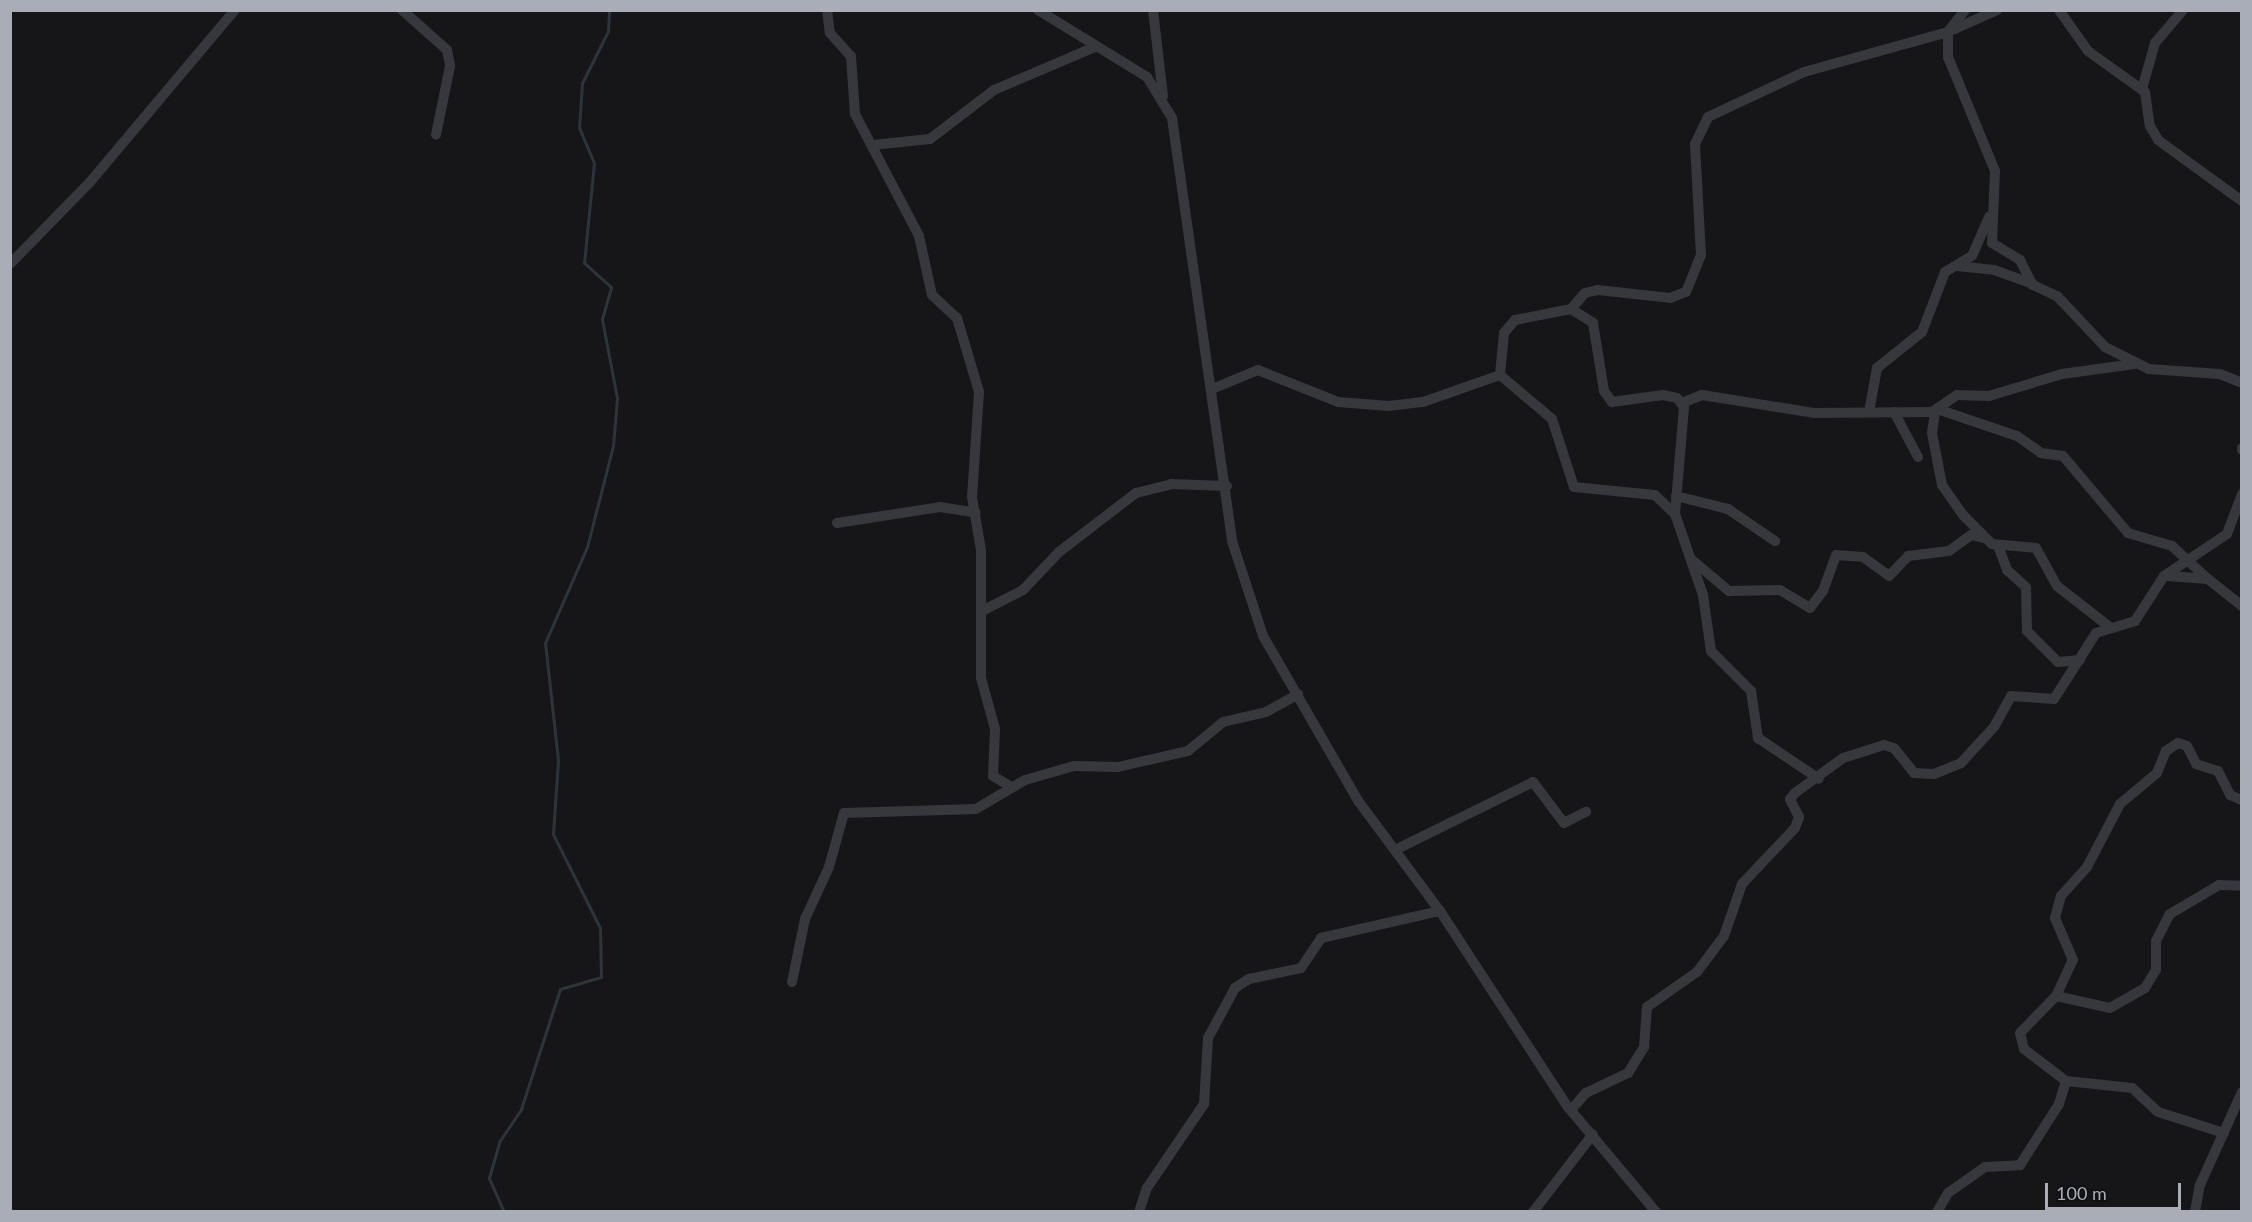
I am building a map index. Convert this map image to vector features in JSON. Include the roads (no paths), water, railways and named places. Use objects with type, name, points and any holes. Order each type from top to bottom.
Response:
[{"type":"street","points":[[10,264],[90,182],[235,10]]},
{"type":"street","points":[[402,10],[447,50],[450,66],[436,135]]},
{"type":"street","points":[[826,10],[830,33],[851,56],[855,114],[920,236],[932,294],[958,321],[977,384],[976,513],[982,611],[981,678],[995,729],[993,776],[1011,787]]},
{"type":"street","points":[[1038,10],[1095,47],[1141,73],[1163,96]]},
{"type":"street","points":[[1153,10],[1163,96],[1181,160],[1227,486],[1234,552],[1251,604],[1352,792],[1440,911],[1571,1110],[1656,1212]]},
{"type":"street","points":[[1965,10],[1948,32],[1949,62],[1995,171],[1990,214],[1992,243],[2020,260],[2033,285]]},
{"type":"street","points":[[1500,375],[1509,324],[1571,309],[1585,293],[1598,290],[1670,298],[1686,292],[1701,255],[1695,144],[1708,117],[1804,72],[1948,32],[1997,10]]},
{"type":"street","points":[[2059,10],[2088,51],[2142,89]]},
{"type":"street","points":[[2183,10],[2155,43],[2142,89],[2155,136],[2241,201]]},
{"type":"street","points":[[873,145],[930,139],[994,90],[1095,47]]},
{"type":"street","points":[[1869,412],[1877,368],[1922,332],[1945,272],[1974,254],[1990,214]]},
{"type":"street","points":[[1957,266],[1998,271],[2033,285],[2061,300],[2096,340],[2136,364],[2168,372],[2220,374],[2241,383]]},
{"type":"street","points":[[1571,309],[1593,323],[1604,391],[1612,402],[1663,395],[1682,403],[1702,394],[1814,413],[1937,411],[2020,438],[2041,453],[2062,456],[2128,533],[2163,542],[2188,558],[2208,579],[2241,606]]},
{"type":"street","points":[[1984,538],[1943,488],[1932,433],[1937,411],[1957,395],[1989,396],[2072,372],[2136,364]]},
{"type":"street","points":[[1212,388],[1258,370],[1326,399],[1399,406],[1500,375]]},
{"type":"street","points":[[1500,375],[1552,419],[1574,487],[1655,495],[1675,514]]},
{"type":"street","points":[[1682,403],[1675,514],[1691,559],[1711,651],[1751,691],[1760,742],[1819,779]]},
{"type":"street","points":[[1894,412],[1918,458]]},
{"type":"street","points":[[982,611],[1023,590],[1059,552],[1136,493],[1171,484],[1227,486]]},
{"type":"street","points":[[1571,1110],[1586,1093],[1628,1073],[1644,1047],[1647,1007],[1697,972],[1724,936],[1742,884],[1796,828],[1799,817],[1791,796],[1819,779],[1843,758],[1884,745],[1894,748],[1911,772],[1946,770],[1976,749],[2011,696],[2050,701],[2080,660],[2096,633],[2135,621],[2164,576],[2227,534],[2241,494]]},
{"type":"street","points":[[1676,496],[1728,509],[1775,541]]},
{"type":"street","points":[[837,523],[940,507],[976,513]]},
{"type":"street","points":[[1691,559],[1729,591],[1780,590],[1810,608],[1823,591],[1836,555],[1863,557],[1889,576],[1908,556],[1949,551],[1971,535],[1984,538],[1998,546],[2036,548],[2057,586],[2111,628]]},
{"type":"street","points":[[1998,546],[2007,570],[2026,587],[2027,631],[2058,662],[2080,660]]},
{"type":"street","points":[[2164,576],[2208,579]]},
{"type":"street","points":[[792,982],[805,919],[829,867],[844,813],[967,811],[1011,787],[1074,766],[1118,766],[1188,751],[1223,722],[1266,712],[1298,694]]},
{"type":"street","points":[[2224,1132],[2158,1112],[2132,1088],[2066,1081],[2024,1049],[2020,1033],[2056,996],[2073,960],[2055,918],[2061,896],[2088,867],[2120,804],[2157,773],[2166,751],[2178,743],[2187,746],[2196,764],[2218,771],[2230,795],[2241,800]]},
{"type":"street","points":[[1395,850],[1533,783],[1563,823],[1586,812]]},
{"type":"street","points":[[2056,996],[2073,996],[2102,1009],[2118,1006],[2152,980],[2156,941],[2170,914],[2219,885],[2241,886]]},
{"type":"street","points":[[1139,1212],[1147,1188],[1204,1104],[1208,1038],[1234,988],[1249,979],[1301,968],[1321,938],[1440,911]]},
{"type":"street","points":[[1937,1212],[1948,1193],[1985,1167],[2020,1165],[2059,1104],[2066,1081]]},
{"type":"street","points":[[2195,1212],[2200,1185],[2241,1092]]},
{"type":"street","points":[[1533,1212],[1593,1134]]},
{"type":"waterway","points":[[504,1212],[489,1178],[499,1142],[521,1109],[560,989],[601,977],[600,928],[553,834],[558,760],[545,643],[587,547],[613,446],[617,398],[602,319],[611,287],[584,263],[594,163],[579,128],[582,83],[608,31],[609,10]]}]
